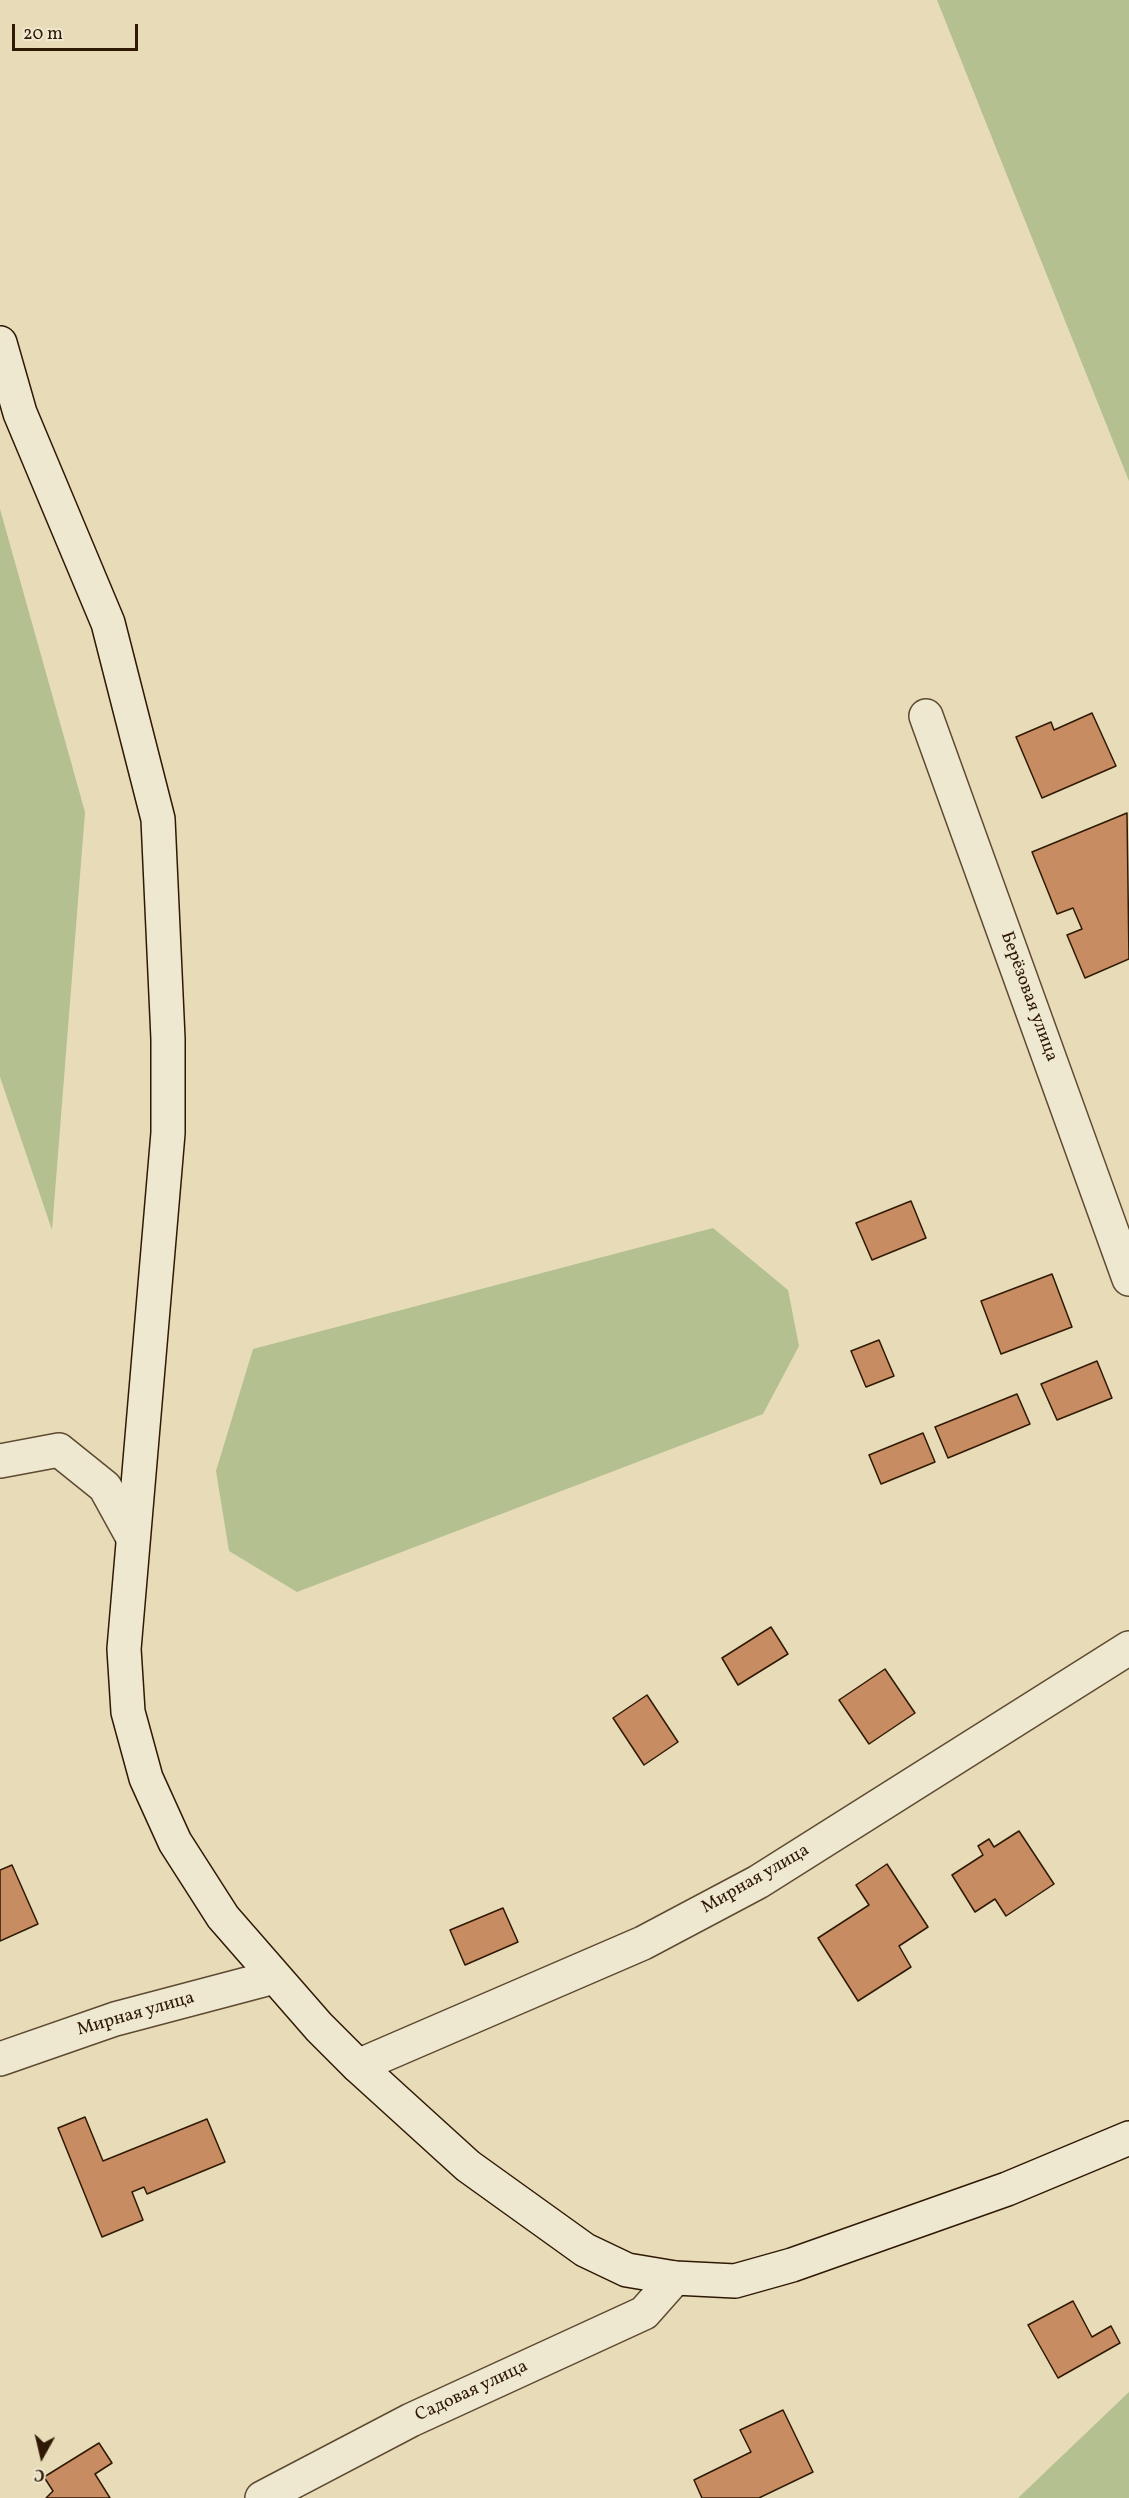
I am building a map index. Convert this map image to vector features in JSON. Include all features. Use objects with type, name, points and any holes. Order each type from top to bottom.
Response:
[{"type":"street","points":[[0,343],[20,413],[108,623],[158,819],[168,1039],[168,1133],[124,1649],[128,1712],[146,1779],[175,1842],[223,1917],[274,1977],[358,2066],[468,2166],[585,2250],[627,2270],[675,2278],[735,2281],[792,2265],[1006,2189],[1129,2138]]},
{"type":"street","name":"Берёзовая улица","points":[[926,716],[1129,1279]]},
{"type":"street","points":[[0,1461],[59,1450],[105,1487],[132,1536]]},
{"type":"street","name":"Мирная улица","points":[[358,2066],[643,1943],[758,1882],[1129,1648]]},
{"type":"street","name":"Мирная улица","points":[[0,2059],[116,2019],[274,1977]]},
{"type":"street","name":"Садовая улица","points":[[262,2498],[411,2420],[644,2313],[675,2278]]},
{"type":"green space","points":[[937,0],[1129,0],[1129,481]]},
{"type":"green space","points":[[0,509],[85,812],[52,1230],[0,1077]]},
{"type":"green space","points":[[713,1228],[788,1290],[799,1346],[763,1414],[297,1592],[229,1551],[216,1471],[253,1349]]},
{"type":"green space","points":[[1129,2392],[1129,2498],[1018,2498]]},
{"type":"building","points":[[1092,713],[1116,766],[1042,798],[1016,737],[1051,722],[1054,730]]},
{"type":"building","points":[[1127,813],[1129,959],[1085,978],[1067,935],[1082,929],[1073,908],[1057,914],[1032,852]]},
{"type":"building","points":[[911,1201],[926,1238],[872,1260],[856,1223]]},
{"type":"building","points":[[1052,1274],[1072,1327],[1001,1354],[981,1301]]},
{"type":"building","points":[[879,1340],[894,1376],[866,1387],[851,1351]]},
{"type":"building","points":[[1097,1361],[1112,1398],[1057,1420],[1041,1384]]},
{"type":"building","points":[[1017,1394],[1030,1424],[948,1458],[935,1427]]},
{"type":"building","points":[[923,1433],[935,1462],[881,1484],[869,1455]]},
{"type":"building","points":[[771,1627],[788,1654],[738,1685],[722,1658]]},
{"type":"building","points":[[885,1669],[915,1713],[869,1744],[839,1700]]},
{"type":"building","points":[[647,1695],[678,1742],[644,1765],[613,1718]]},
{"type":"building","points":[[1019,1831],[1054,1884],[1006,1916],[995,1899],[975,1912],[952,1875],[983,1855],[978,1846],[989,1839],[994,1847]]},
{"type":"building","points":[[887,1864],[928,1927],[899,1946],[911,1967],[858,2001],[818,1938],[869,1905],[856,1885]]},
{"type":"building","points":[[12,1865],[38,1924],[0,1941],[0,1870]]},
{"type":"building","points":[[503,1908],[518,1942],[465,1965],[450,1930]]},
{"type":"building","points":[[85,2117],[103,2161],[207,2119],[225,2162],[147,2194],[144,2187],[132,2192],[143,2220],[102,2237],[58,2128]]},
{"type":"building","points":[[1073,2301],[1092,2337],[1111,2326],[1120,2343],[1058,2378],[1028,2325]]},
{"type":"building","points":[[783,2410],[813,2472],[759,2498],[702,2498],[694,2480],[751,2452],[740,2430]]},
{"type":"building","points":[[99,2443],[112,2463],[95,2474],[110,2498],[46,2498],[53,2491],[44,2477]]}]
